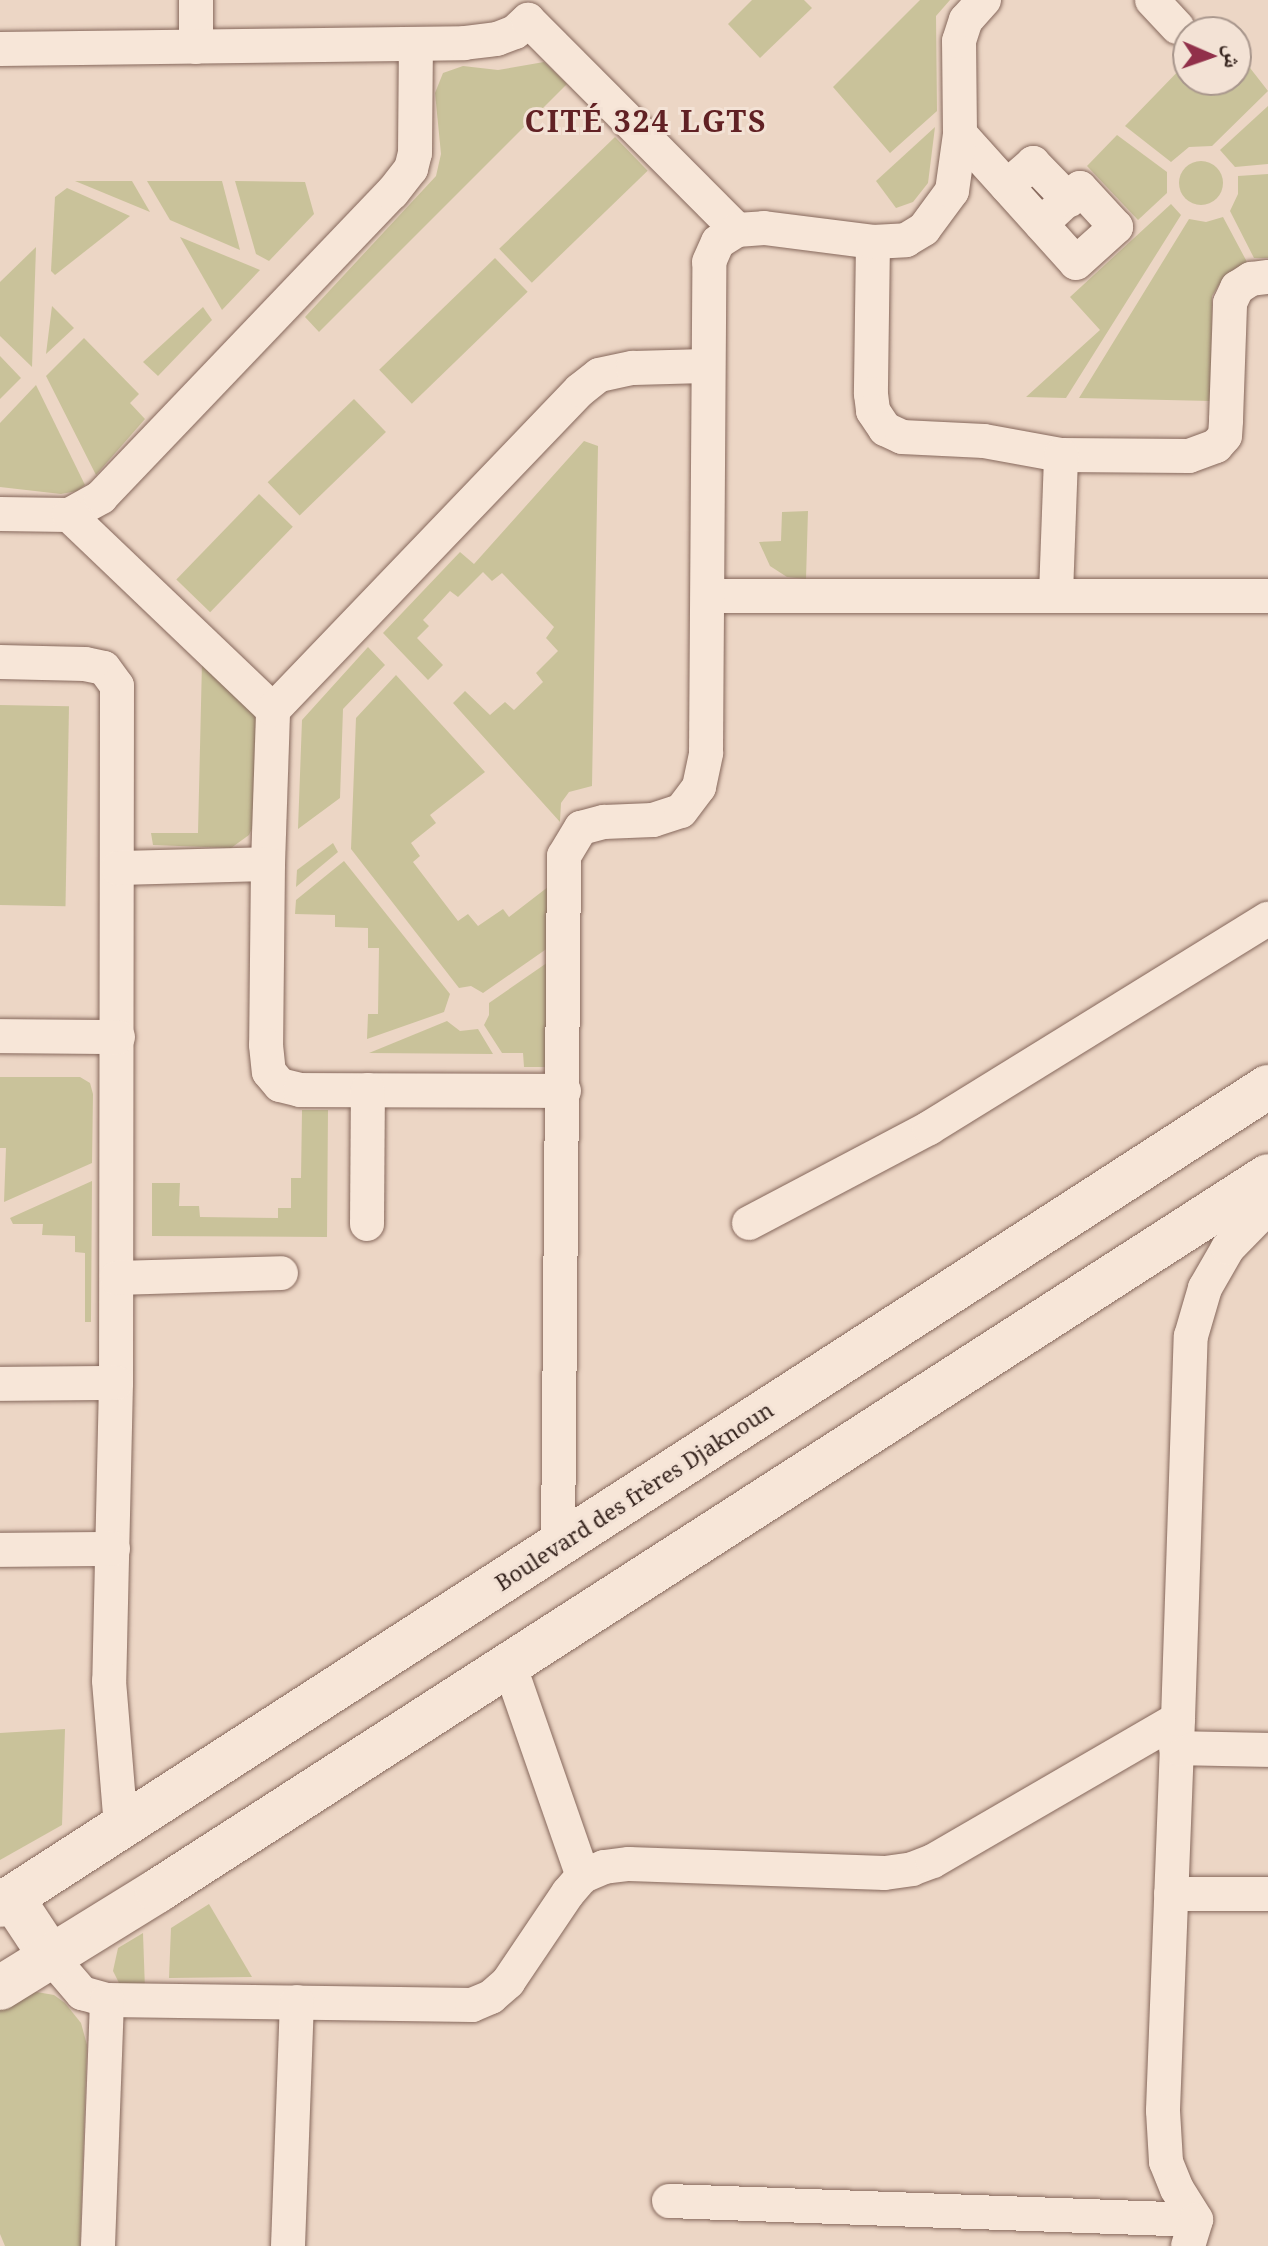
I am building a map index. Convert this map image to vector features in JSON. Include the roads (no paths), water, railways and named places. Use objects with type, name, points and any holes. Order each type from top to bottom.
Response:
[{"type":"street","points":[[196,0],[196,47]]},
{"type":"street","points":[[558,1545],[564,856],[581,828],[604,822],[653,820],[681,811],[699,787],[706,753],[709,262],[718,242],[737,230],[764,228],[873,242],[906,240],[924,229],[940,213],[952,191],[960,134],[959,41],[966,20],[984,0]]},
{"type":"street","points":[[1152,0],[1172,22]]},
{"type":"street","points":[[0,49],[416,44],[497,39],[515,32],[532,10],[737,230]]},
{"type":"street","points":[[0,514],[69,515],[101,497],[392,193],[411,169],[415,153],[416,44]]},
{"type":"street","points":[[960,134],[1076,263],[1116,227],[1080,188],[1069,200],[1025,206]]},
{"type":"street","points":[[1025,206],[1033,163],[1069,200]]},
{"type":"street","points":[[873,242],[871,394],[873,411],[885,429],[902,437],[996,442],[1061,455],[1189,456],[1216,446],[1225,436],[1230,303],[1237,288],[1251,279],[1268,277]]},
{"type":"street","points":[[564,1091],[289,1089],[280,1085],[269,1072],[266,1045],[268,864],[273,710],[580,390],[599,375],[633,368],[706,366]]},
{"type":"street","points":[[1056,594],[1061,455]]},
{"type":"street","points":[[69,515],[273,710]]},
{"type":"street","points":[[708,596],[1268,596]]},
{"type":"street","points":[[0,662],[59,662],[104,668],[117,686],[117,1278],[109,1702],[121,1827]]},
{"type":"street","points":[[118,868],[268,864]]},
{"type":"street","points":[[749,1223],[929,1128],[1268,919]]},
{"type":"street","points":[[0,1036],[118,1037]]},
{"type":"street","name":"Boulevard des frères Djaknoun","points":[[6,1901],[1268,1087]]},
{"type":"street","points":[[367,1224],[368,1090]]},
{"type":"street","points":[[0,1988],[1268,1176]]},
{"type":"street","points":[[669,2201],[1192,2233],[1166,2162],[1163,2111],[1191,1336],[1205,1288],[1228,1248],[1268,1207]]},
{"type":"street","points":[[117,1278],[281,1273]]},
{"type":"street","points":[[0,1384],[116,1383]]},
{"type":"street","points":[[0,1550],[113,1549]]},
{"type":"street","points":[[509,1664],[583,1876]]},
{"type":"street","points":[[6,1901],[82,1993],[107,2000],[472,2005],[491,1997],[508,1982],[568,1893],[583,1876],[604,1867],[629,1864],[885,1873],[912,1869],[933,1861],[1177,1733],[1268,1750]]},
{"type":"street","points":[[1171,1894],[1268,1894]]},
{"type":"street","points":[[98,2246],[107,2000]]},
{"type":"street","points":[[288,2246],[297,2002]]},
{"type":"district","name":"CITÉ 324 LGTS","points":[[646,121]]}]
